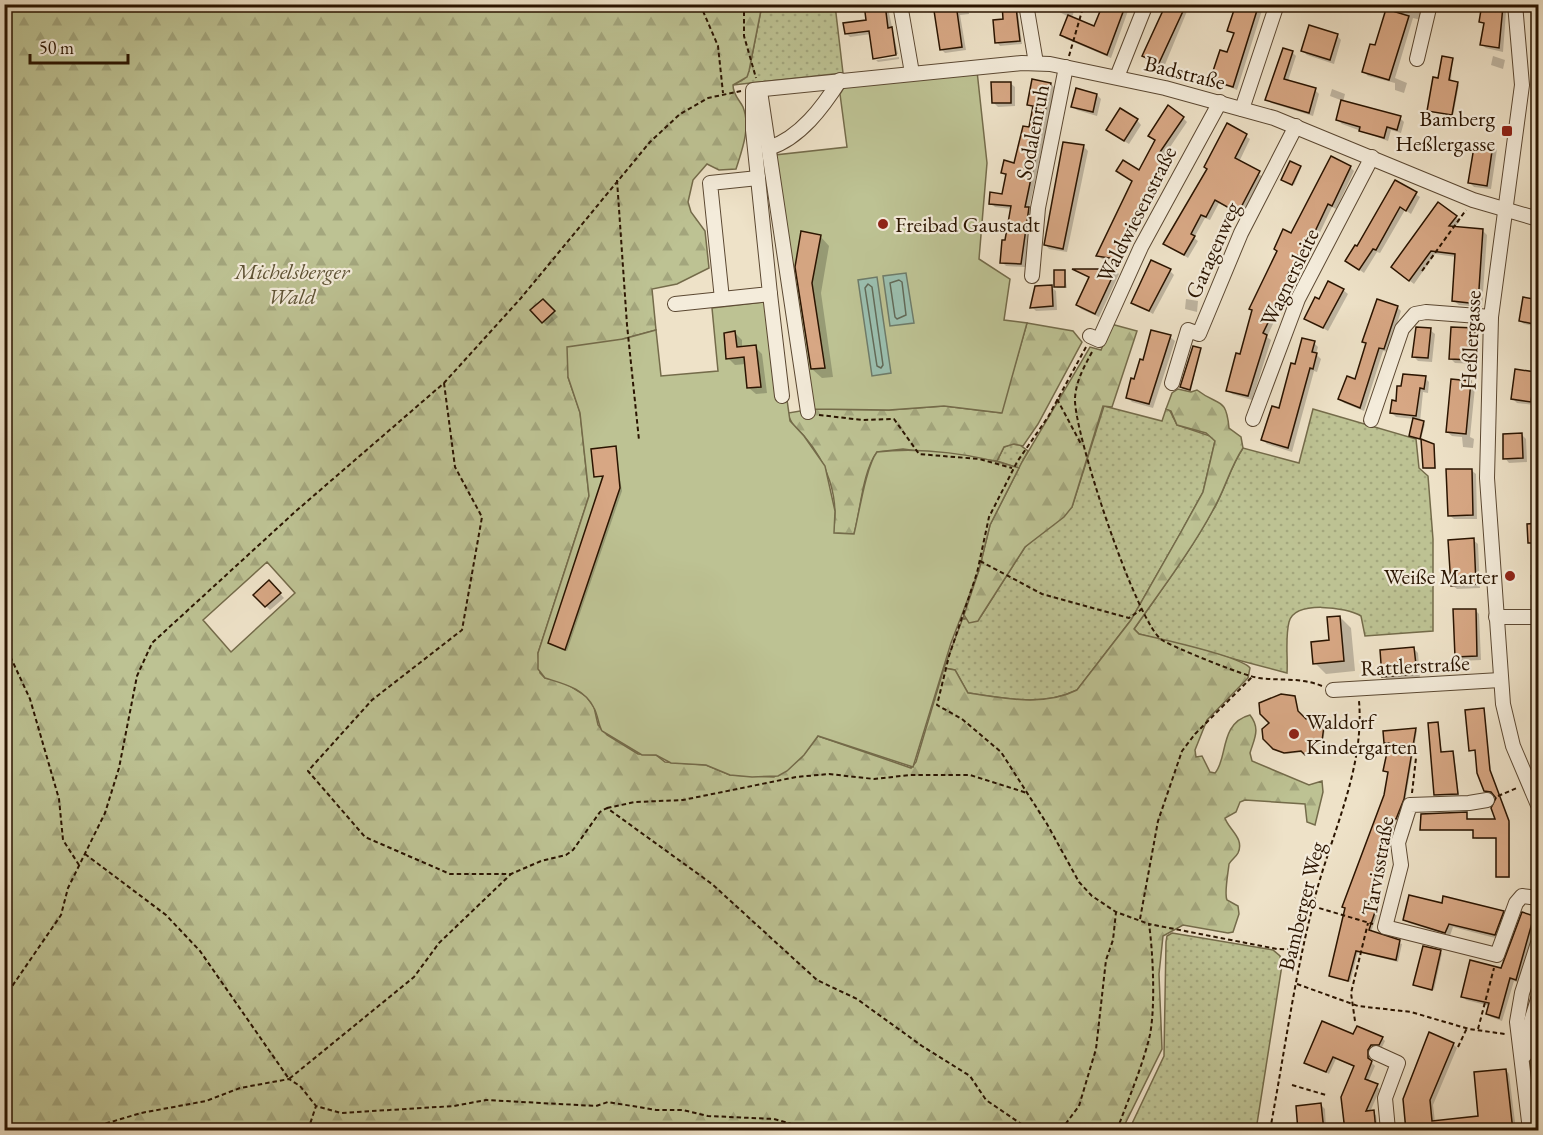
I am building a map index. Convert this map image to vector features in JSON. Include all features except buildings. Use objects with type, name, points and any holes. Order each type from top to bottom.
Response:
[{"type":"street","points":[[900,4],[912,73]]},
{"type":"street","points":[[1026,4],[1036,63]]},
{"type":"street","points":[[1117,77],[1146,4]]},
{"type":"street","points":[[1242,109],[1277,4]]},
{"type":"street","points":[[1417,58],[1430,4]]},
{"type":"street","name":"Heßlergasse","points":[[1515,4],[1522,85],[1516,138],[1503,210],[1491,317],[1487,478],[1500,680],[1508,730],[1539,805]]},
{"type":"street","name":"Badstraße","points":[[756,89],[1036,63],[1066,67],[1220,102],[1296,126],[1473,200],[1539,219]]},
{"type":"street","name":"Sodalenruh","points":[[1032,276],[1038,208],[1066,67]]},
{"type":"street","points":[[769,148],[786,141],[806,124],[840,80]]},
{"type":"street","points":[[756,89],[769,148],[808,412]]},
{"type":"street","points":[[756,89],[753,130],[782,396]]},
{"type":"street","name":"Waldwiesenstraße","points":[[1094,338],[1220,102]]},
{"type":"street","name":"Garagenweg","points":[[1172,383],[1188,330],[1199,334],[1241,233],[1296,126]]},
{"type":"street","name":"Wagnersleite","points":[[1253,419],[1298,299],[1372,157]]},
{"type":"street","points":[[722,299],[710,183],[758,177]]},
{"type":"street","points":[[675,304],[770,294]]},
{"type":"street","points":[[1371,420],[1402,329],[1409,319],[1426,312],[1491,317]]},
{"type":"street","points":[[1496,617],[1539,617]]},
{"type":"street","name":"Rattlerstraße","points":[[1333,690],[1500,680]]},
{"type":"street","name":"Tarvisstraße","points":[[1487,800],[1410,805],[1398,843],[1401,865],[1385,927],[1497,955]]},
{"type":"street","points":[[1497,955],[1516,903],[1522,896],[1539,898]]},
{"type":"street","points":[[1530,1131],[1517,1034],[1522,993],[1539,943]]},
{"type":"street","points":[[1523,1078],[1528,1031],[1539,999]]},
{"type":"street","points":[[1376,1053],[1398,1063],[1385,1098],[1388,1131]]},
{"type":"path","points":[[700,4],[718,46],[723,93]]},
{"type":"path","points":[[4,998],[49,936],[61,915],[68,888],[105,813],[119,768],[137,676],[152,643],[296,510],[444,383],[522,298],[617,180],[680,114],[708,98],[723,93],[756,89],[744,36],[744,4]]},
{"type":"path","points":[[1066,67],[1084,4]]},
{"type":"path","points":[[617,180],[627,325],[639,440]]},
{"type":"path","points":[[1422,271],[1473,200]]},
{"type":"path","points":[[1094,338],[1048,417],[1014,469],[989,518],[980,561],[949,656],[937,705],[962,718],[1001,752],[1028,793],[1079,882],[1092,896],[1116,912],[1149,924],[1277,949],[1303,950]]},
{"type":"path","points":[[1084,448],[1075,399],[1079,377],[1094,338]]},
{"type":"path","points":[[444,383],[455,467],[482,518],[462,630],[372,700],[308,771],[365,837],[450,874],[511,874]]},
{"type":"path","points":[[1057,399],[1084,448],[1142,609],[1161,639],[1252,677],[1296,679],[1333,690]]},
{"type":"path","points":[[808,412],[863,420],[894,418],[919,454],[979,459],[1014,469]]},
{"type":"path","points":[[980,561],[1042,594],[1129,618],[1142,609]]},
{"type":"path","points":[[4,643],[30,699],[59,799],[63,840],[79,865]]},
{"type":"path","points":[[1139,920],[1158,821],[1182,751],[1195,734],[1252,677]]},
{"type":"path","name":"Bamberger Weg","points":[[1270,1131],[1312,906],[1349,787],[1359,735],[1358,689]]},
{"type":"path","points":[[1410,805],[1416,758]]},
{"type":"path","points":[[84,1131],[141,1113],[216,1098],[240,1088],[289,1079],[414,977],[439,943],[511,874],[541,861],[570,853],[592,821],[607,808],[634,802],[683,800],[776,780],[829,774],[874,779],[910,775],[970,776],[1028,793]]},
{"type":"path","points":[[1500,795],[1515,788]]},
{"type":"path","points":[[607,808],[712,884],[818,980],[857,999],[922,1046],[970,1076],[986,1100],[1030,1131]]},
{"type":"path","points":[[85,854],[166,915],[200,951],[289,1079],[300,1086],[316,1106],[341,1113],[454,1106],[486,1100],[596,1106],[608,1102],[656,1110],[683,1110],[708,1116],[774,1119],[795,1125],[883,1128],[892,1131]]},
{"type":"path","points":[[1312,906],[1385,927]]},
{"type":"path","points":[[1061,1131],[1079,1106],[1096,1049],[1106,960],[1113,940],[1116,912]]},
{"type":"path","points":[[1355,1021],[1351,993],[1368,923]]},
{"type":"path","points":[[1117,1131],[1151,1030],[1153,950],[1149,924]]},
{"type":"path","points":[[1477,1030],[1497,955]]},
{"type":"path","points":[[1298,984],[1353,1005],[1411,1012],[1467,1028],[1517,1034]]},
{"type":"path","points":[[1458,1047],[1467,1028]]},
{"type":"path","points":[[1292,1085],[1326,1095]]},
{"type":"path","points":[[308,1131],[316,1106]]},
{"type":"path","points":[[938,1131],[966,1124],[992,1131]]},
{"type":"green space","name":"Michelsberger Wald","points":[[5,5],[762,5],[747,77],[733,85],[735,94],[743,107],[746,122],[745,138],[736,169],[719,170],[707,164],[693,180],[688,202],[691,212],[705,231],[709,268],[677,284],[652,289],[656,330],[623,339],[568,377],[580,412],[589,496],[538,653],[540,673],[545,678],[562,681],[586,696],[594,707],[598,725],[607,735],[638,754],[656,755],[665,762],[706,765],[730,775],[774,777],[801,758],[818,736],[911,768],[916,762],[944,668],[955,670],[968,693],[1009,699],[1037,700],[1077,690],[1131,620],[1203,492],[1215,441],[1206,433],[1177,425],[1171,411],[1166,409],[1172,393],[1178,389],[1191,392],[1197,390],[1220,403],[1226,411],[1229,428],[1241,437],[1243,448],[1217,502],[1175,570],[1134,629],[1139,634],[1216,653],[1250,668],[1248,678],[1207,720],[1195,750],[1196,757],[1202,756],[1210,772],[1215,773],[1219,767],[1233,725],[1250,715],[1256,729],[1250,753],[1252,761],[1309,785],[1322,781],[1323,792],[1315,825],[1307,822],[1305,804],[1245,800],[1240,802],[1236,812],[1225,818],[1238,838],[1240,848],[1229,864],[1226,893],[1227,900],[1238,906],[1239,914],[1233,932],[1183,925],[1163,936],[1159,974],[1162,1049],[1122,1130],[624,1130],[540,1124],[483,1124],[393,1130],[304,1130],[290,1124],[245,1130],[5,1130]],"holes":[[[267,562],[295,593],[231,652],[203,620]]]},
{"type":"green space","points":[[762,5],[835,5],[843,73],[733,85],[744,79],[749,71]]},
{"type":"green space","name":"Freibad Gaustadt","points":[[977,71],[987,163],[979,259],[1010,279],[1004,320],[1027,323],[1002,413],[944,406],[889,410],[812,409],[775,155],[847,147],[840,94],[846,84]]},
{"type":"green space","points":[[773,301],[790,421],[804,436],[825,466],[835,511],[834,533],[854,534],[866,479],[877,452],[912,450],[949,453],[1019,468],[990,525],[979,570],[951,643],[913,767],[818,736],[804,755],[778,776],[730,775],[706,765],[671,763],[656,755],[642,755],[602,731],[595,711],[585,696],[573,688],[545,678],[538,669],[538,653],[589,496],[580,413],[568,377],[567,347],[623,339],[656,330],[661,376],[718,371],[712,308]]},
{"type":"green space","points":[[1027,323],[1073,331],[1082,342],[1038,424],[1023,446],[1014,444],[1004,447],[997,461],[903,449],[877,452],[868,470],[854,534],[833,533],[835,507],[830,481],[819,457],[792,423],[788,413],[812,409],[889,410],[944,406],[1001,413]]},
{"type":"green space","points":[[1111,324],[1137,331],[1112,407],[1103,406],[1072,507],[1064,517],[1025,547],[978,621],[969,623],[964,615],[979,570],[990,525],[1022,462],[1090,347],[1101,350]]},
{"type":"green space","points":[[1104,406],[1162,421],[1166,409],[1169,409],[1177,425],[1213,437],[1215,441],[1203,492],[1131,620],[1077,690],[1037,700],[1009,699],[968,693],[955,670],[944,668],[964,615],[964,619],[981,616],[1025,547],[1072,507]]},
{"type":"green space","points":[[1313,409],[1416,439],[1419,468],[1428,476],[1433,539],[1433,631],[1365,636],[1361,616],[1333,608],[1310,608],[1293,615],[1289,622],[1287,673],[1139,634],[1134,629],[1204,525],[1243,448],[1299,463]]},
{"type":"green space","points":[[1011,444],[1020,445],[1028,451],[1019,468],[997,461],[1004,447]]},
{"type":"green space","points":[[1172,933],[1273,950],[1280,956],[1282,965],[1256,1130],[1129,1130],[1164,1056],[1166,942],[1167,936]]},
{"type":"green space","points":[[1538,1012],[1538,1130],[1536,1130],[1529,1052]]},
{"type":"green space","points":[[483,1124],[540,1124],[624,1130],[393,1130]]},
{"type":"water","points":[[906,273],[914,323],[890,326],[883,276]]},
{"type":"water","points":[[877,277],[891,373],[872,376],[858,280]]},
{"type":"place","name":"Bamberg Heßlergasse","points":[[1507,131]]},
{"type":"place","name":"Freibad Gaustadt","points":[[883,224]]},
{"type":"place","name":"Weiße Marter","points":[[1510,576]]},
{"type":"place","name":"Waldorf Kindergarten","points":[[1294,734]]}]
